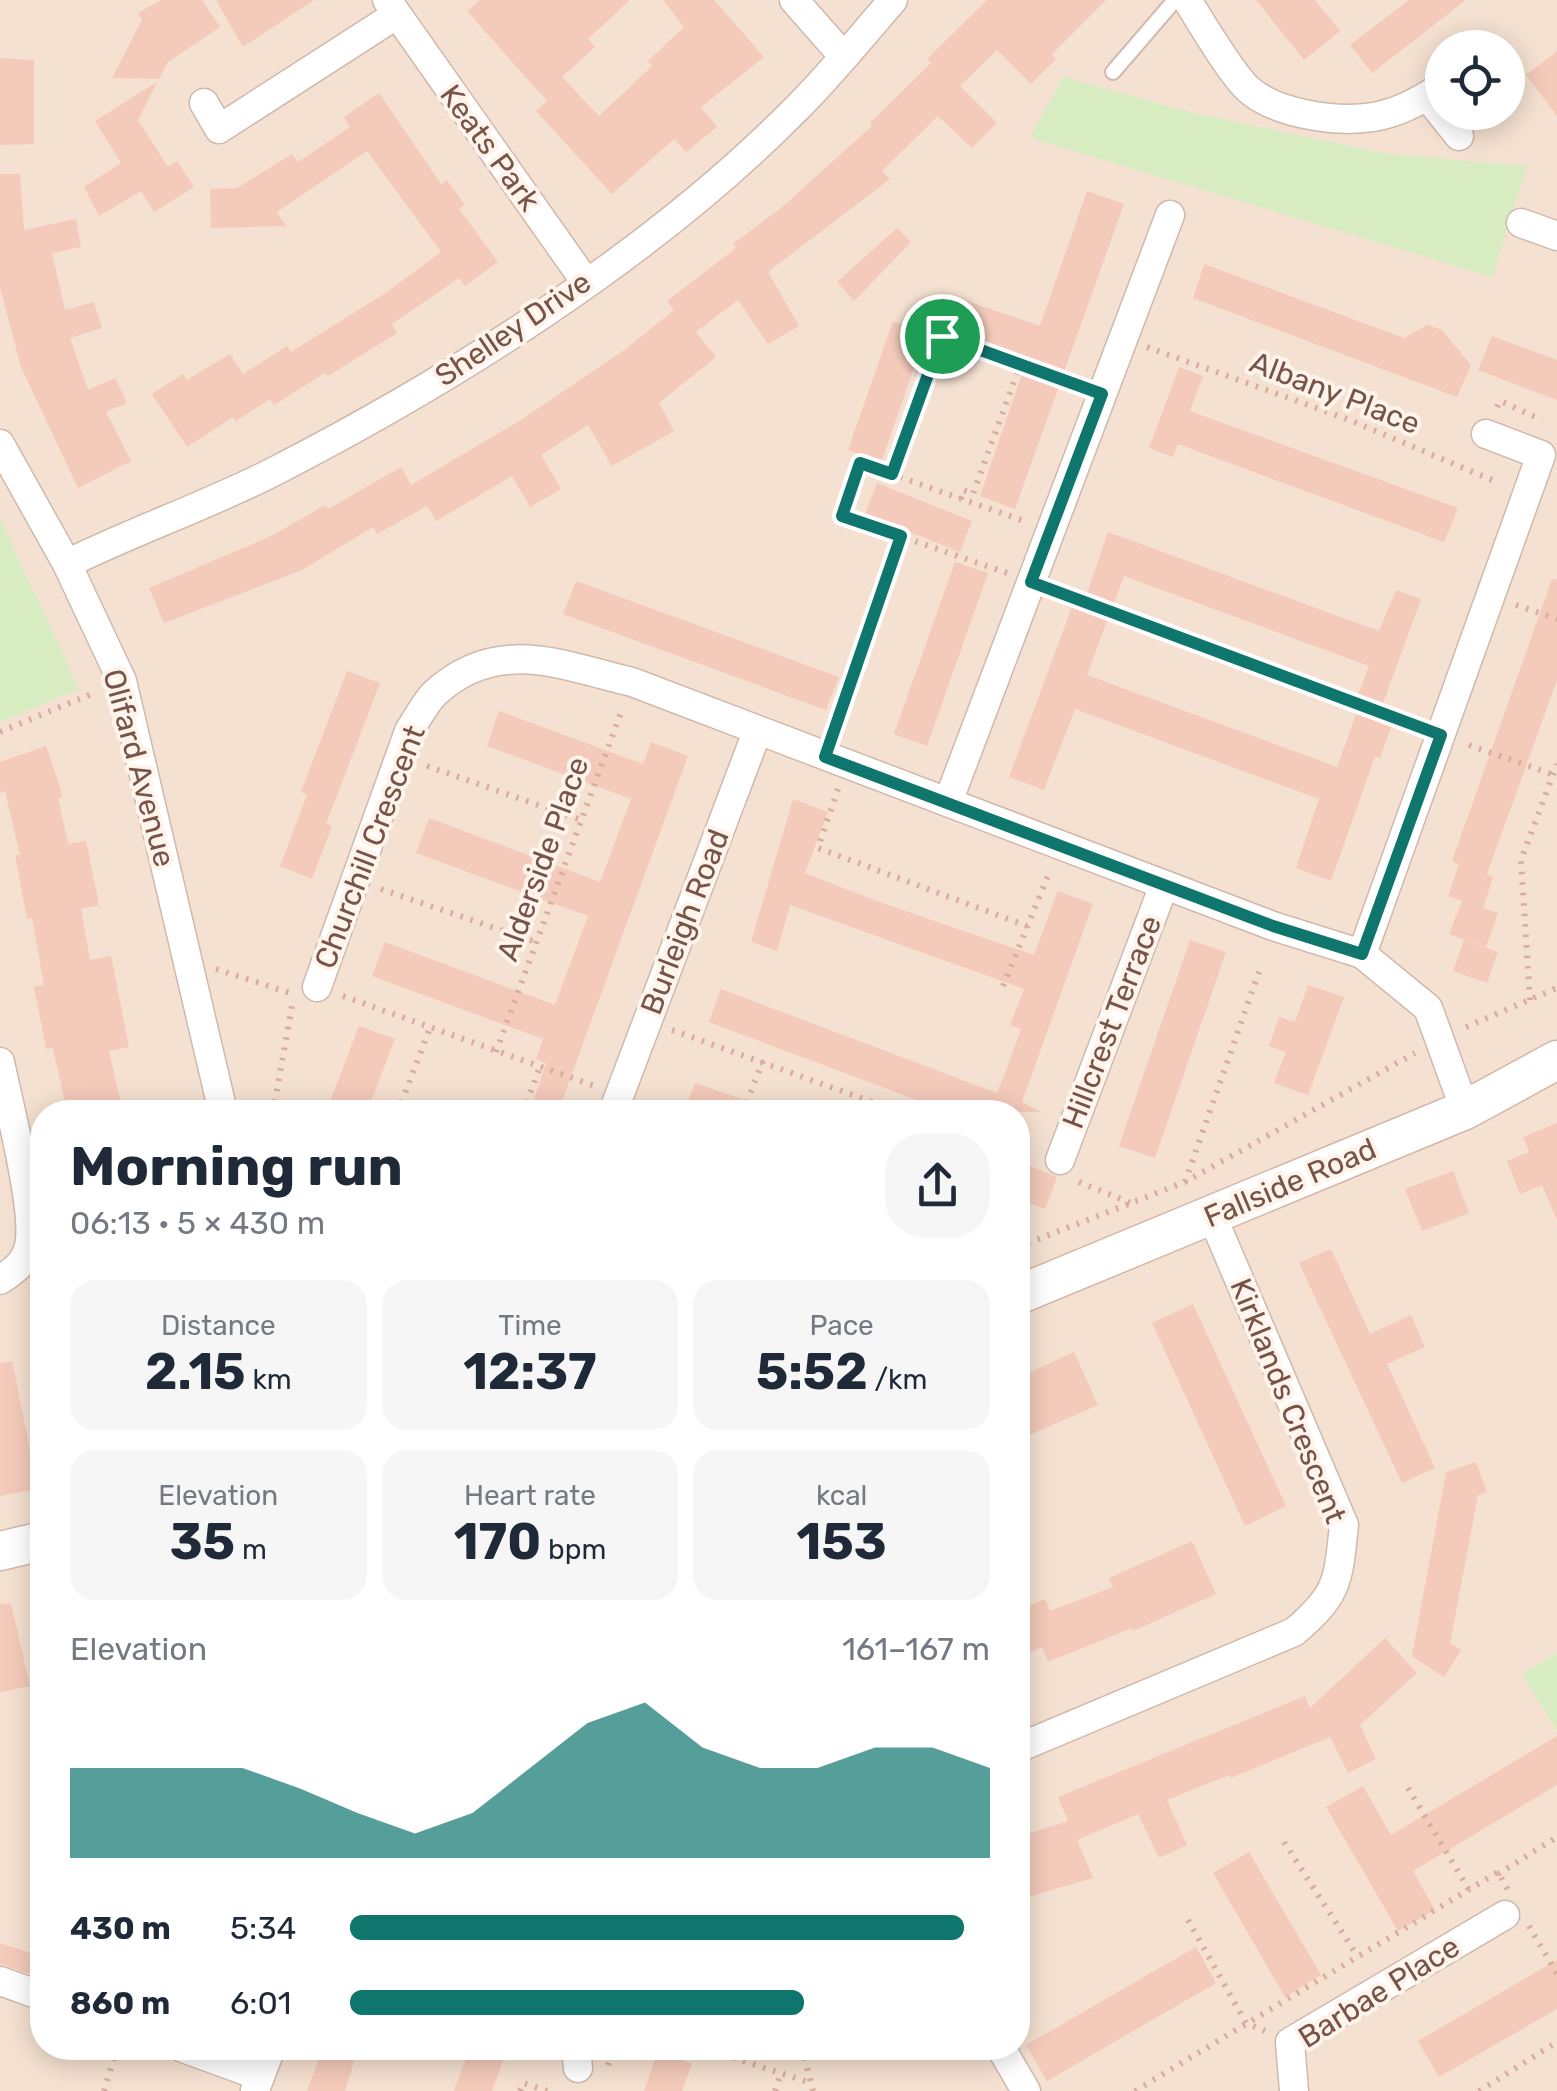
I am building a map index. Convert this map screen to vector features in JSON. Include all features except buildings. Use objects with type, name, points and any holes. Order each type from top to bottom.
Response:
[{"type":"street","points":[[794,0],[844,57]]},
{"type":"street","name":"Shelley Drive","points":[[66,564],[272,473],[403,401],[538,316],[696,199],[791,114],[893,0]]},
{"type":"street","points":[[1187,0],[1248,88],[1270,102],[1331,117],[1372,118],[1425,95]]},
{"type":"street","name":"Keats Park","points":[[204,103],[219,128],[392,7],[585,281]]},
{"type":"street","points":[[1455,130],[1458,136]]},
{"type":"street","points":[[948,802],[1170,214]]},
{"type":"street","points":[[1521,223],[1557,236]]},
{"type":"street","points":[[1362,954],[1541,455],[1486,434]]},
{"type":"street","name":"Olifard Avenue","points":[[0,444],[66,564],[122,681],[220,1100]]},
{"type":"street","name":"Churchill Crescent","points":[[306,991],[356,880],[409,732],[434,694],[473,668],[525,656],[632,682],[1273,926],[1362,954],[1428,1008],[1465,1110]]},
{"type":"street","name":"Burleigh Road","points":[[618,1100],[757,732]]},
{"type":"street","name":"Hillcrest Terrace","points":[[1060,1160],[1164,885]]},
{"type":"street","name":"Fallside Road","points":[[1030,1290],[1465,1110],[1557,1060]]},
{"type":"street","points":[[0,1062],[30,1214]]},
{"type":"street","name":"Kirklands Crescent","points":[[1030,1743],[1294,1632],[1325,1606],[1339,1576],[1344,1525],[1212,1216]]},
{"type":"street","points":[[0,1280],[19,1268],[29,1247],[30,1233]]},
{"type":"street","points":[[0,1551],[30,1544]]},
{"type":"street","name":"Barbae Place","points":[[1294,2091],[1290,2042],[1504,1914]]},
{"type":"street","points":[[0,1980],[30,1991]]},
{"type":"street","points":[[207,2060],[257,2084],[266,2060]]},
{"type":"street","points":[[1009,2060],[1026,2091]]},
{"type":"lane","points":[[1113,72],[1175,0]]},
{"type":"path","points":[[892,474],[942,336],[1102,394]]},
{"type":"path","name":"Albany Place","points":[[1123,339],[1346,419],[1528,495]]},
{"type":"path","points":[[961,499],[962,490],[973,494],[1020,365]]},
{"type":"path","points":[[1051,531],[860,463],[842,516],[1555,776]]},
{"type":"path","points":[[901,536],[836,761],[818,848],[1027,926]]},
{"type":"path","points":[[1492,597],[1557,619]]},
{"type":"path","points":[[0,732],[122,681]]},
{"type":"path","name":"Alderside Place","points":[[496,1052],[632,682]]},
{"type":"path","points":[[400,756],[581,820]]},
{"type":"path","points":[[1530,1000],[1521,860],[1557,764]]},
{"type":"path","points":[[1003,986],[1060,846]]},
{"type":"path","points":[[356,880],[536,942]]},
{"type":"path","points":[[187,959],[431,1025],[540,1066],[609,1100]]},
{"type":"path","points":[[1185,1182],[1262,966]]},
{"type":"path","points":[[1030,1242],[1185,1182],[1440,1039],[1557,988]]},
{"type":"path","points":[[276,1100],[306,991]]},
{"type":"path","points":[[648,1021],[868,1100]]},
{"type":"path","points":[[403,1100],[431,1025]]},
{"type":"path","points":[[747,1100],[762,1061]]},
{"type":"path","points":[[527,1100],[540,1066]]},
{"type":"path","points":[[1408,1788],[1469,1890]]},
{"type":"path","points":[[1135,2091],[1557,1837]]},
{"type":"path","points":[[1284,1842],[1358,1958]]},
{"type":"path","points":[[1498,1872],[1504,1914]]},
{"type":"path","points":[[1188,1920],[1246,2023]]},
{"type":"path","points":[[1479,2090],[1557,2042]]},
{"type":"path","points":[[104,2091],[113,2060]]},
{"type":"path","points":[[739,2060],[812,2087]]},
{"type":"path","points":[[805,2060],[812,2087]]},
{"type":"path","points":[[775,2091],[780,2073]]},
{"type":"path","points":[[520,2091],[523,2082],[548,2091]]},
{"type":"shaded area","points":[[0,0],[1557,0],[1557,1653],[1522,1674],[1557,1731],[1557,2091],[0,2091]]},
{"type":"green space","points":[[1063,77],[1194,113],[1382,153],[1527,166],[1492,277],[1030,138]]},
{"type":"green space","points":[[0,519],[79,689],[0,722]]},
{"type":"green space","points":[[1557,1653],[1557,1731],[1522,1674]]},
{"type":"route","points":[[942,336],[1102,394],[1031,582],[1441,735],[1362,954],[1273,926],[825,757],[901,536],[842,516],[860,463],[892,474],[942,336]]}]
